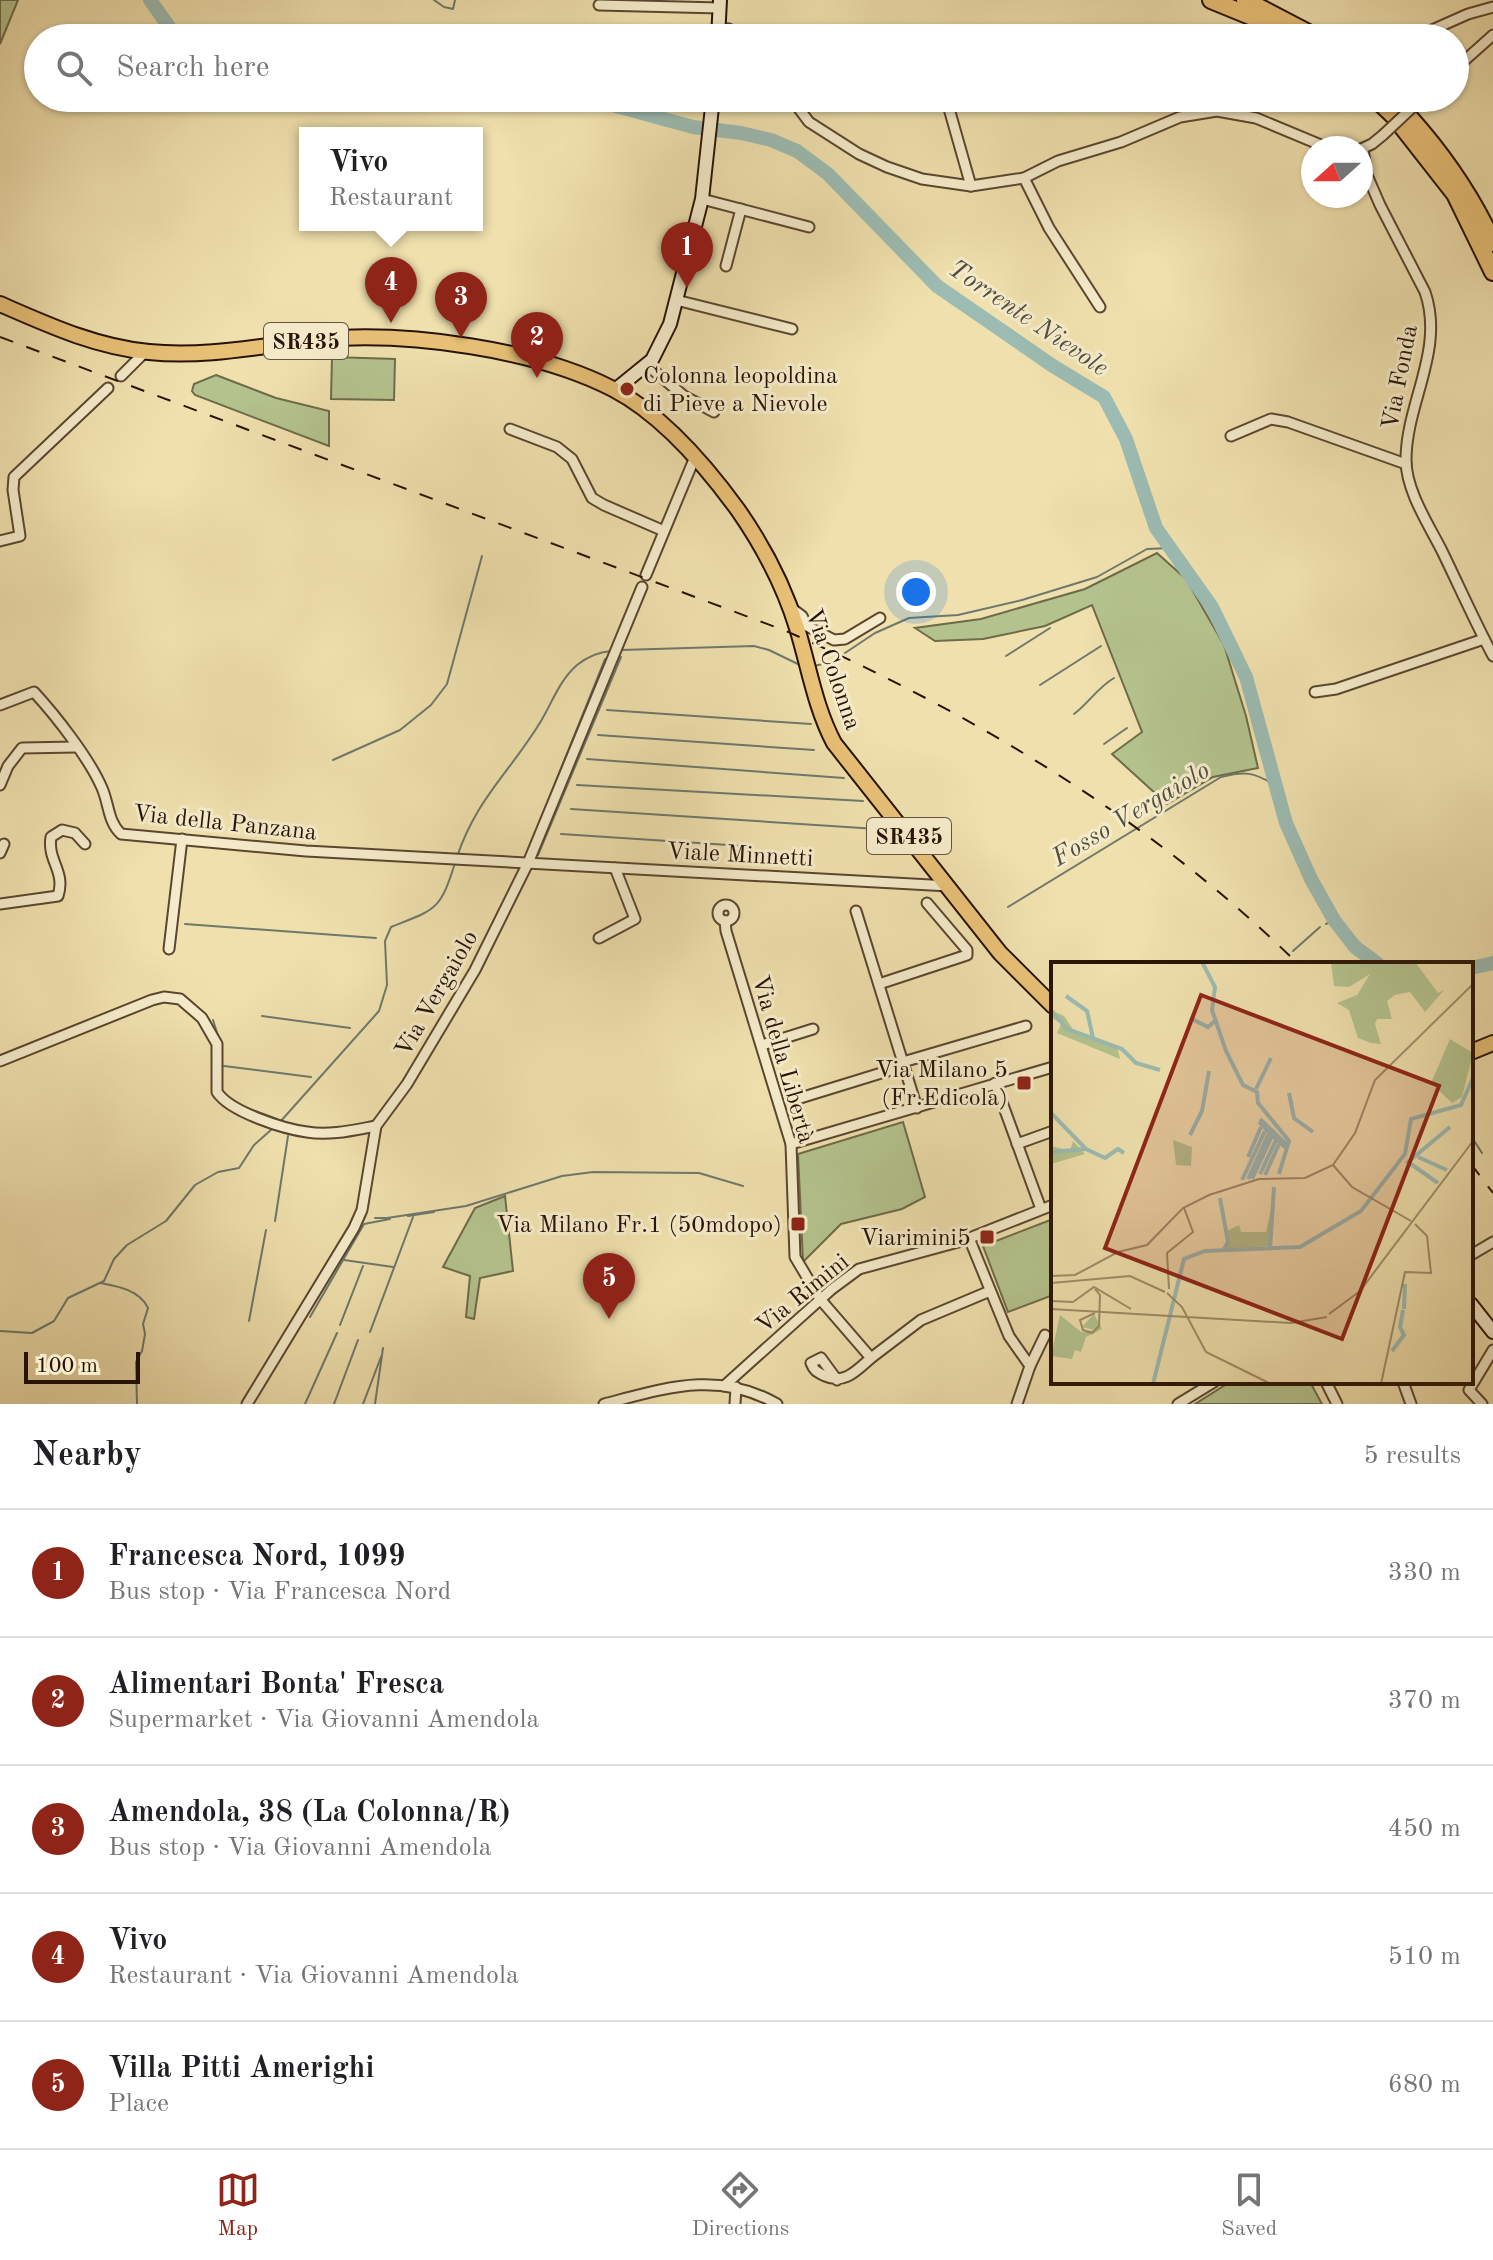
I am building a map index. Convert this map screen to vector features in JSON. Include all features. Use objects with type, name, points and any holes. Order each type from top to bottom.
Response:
[{"type":"highway","points":[[1211,0],[1269,24]]},
{"type":"highway","points":[[1245,0],[1291,24]]},
{"type":"highway","points":[[1407,112],[1453,171],[1493,243]]},
{"type":"highway","points":[[1407,112],[1455,194],[1493,272]]},
{"type":"main road","points":[[719,24],[720,4]]},
{"type":"main road","points":[[615,390],[647,365],[661,346],[670,324],[702,199],[711,112]]},
{"type":"main road","name":"SR435","points":[[0,304],[64,332],[145,352],[206,353],[326,339],[408,340],[513,355],[554,366],[615,390]]},
{"type":"main road","name":"Via Colonna","points":[[615,390],[655,420],[695,457],[738,510],[759,542],[802,627],[820,712],[834,743],[1000,953],[1051,1006]]},
{"type":"main road","points":[[1473,1051],[1493,1043]]},
{"type":"main road","points":[[1473,1307],[1493,1332]]},
{"type":"street","points":[[599,5],[720,4]]},
{"type":"street","points":[[1446,24],[1493,7]]},
{"type":"street","points":[[1469,56],[1493,35]]},
{"type":"street","points":[[802,112],[809,122],[859,154],[887,167],[922,179],[971,186],[1024,178],[1058,161],[1121,142],[1180,117],[1211,112]]},
{"type":"street","points":[[950,112],[971,186]]},
{"type":"street","points":[[1223,112],[1256,118],[1301,137]]},
{"type":"street","points":[[1373,142],[1402,112]]},
{"type":"street","points":[[1024,178],[1049,228],[1100,307]]},
{"type":"street","name":"Via Fonda","points":[[1373,188],[1431,309],[1430,353],[1409,425],[1406,464],[1428,523],[1493,656]]},
{"type":"street","points":[[702,199],[809,227]]},
{"type":"street","points":[[726,266],[741,209]]},
{"type":"street","points":[[676,300],[792,329]]},
{"type":"street","points":[[121,376],[145,352]]},
{"type":"street","points":[[647,365],[684,396],[714,412]]},
{"type":"street","points":[[0,541],[20,536],[14,477],[108,388]]},
{"type":"street","points":[[1231,436],[1271,419],[1288,422],[1406,464]]},
{"type":"street","points":[[510,429],[557,447],[572,459],[592,498],[664,531]]},
{"type":"street","points":[[646,575],[695,457]]},
{"type":"street","name":"Via Vergaiolo","points":[[247,1404],[354,1228],[362,1210],[376,1126],[407,1084],[475,970],[528,863],[642,587]]},
{"type":"street","points":[[802,627],[831,639],[842,640],[880,618]]},
{"type":"street","points":[[1315,692],[1336,689],[1484,639]]},
{"type":"street","name":"Via della Panzana","points":[[0,705],[34,692],[55,715],[101,787],[113,825],[121,834],[306,851],[528,863]]},
{"type":"street","points":[[0,785],[8,766],[22,748],[76,747]]},
{"type":"street","points":[[0,904],[58,896],[62,883],[49,848],[51,837],[62,830],[75,833],[85,844]]},
{"type":"street","points":[[169,949],[182,839]]},
{"type":"street","name":"Viale Minnetti","points":[[528,863],[949,886]]},
{"type":"street","points":[[599,938],[635,919],[615,868]]},
{"type":"street","points":[[879,984],[967,955],[967,950],[927,903]]},
{"type":"street","points":[[856,911],[917,1108]]},
{"type":"street","name":"Via della Libertà","points":[[725,921],[791,1144],[795,1257],[820,1299],[871,1358]]},
{"type":"street","points":[[0,1061],[152,1000],[164,997],[180,999],[202,1018],[217,1044],[217,1092],[229,1105],[308,1133],[376,1126]]},
{"type":"street","points":[[797,1099],[1026,1026]]},
{"type":"street","points":[[762,1045],[813,1029]]},
{"type":"street","points":[[791,1144],[1051,1067]]},
{"type":"street","points":[[995,1083],[1041,1209]]},
{"type":"street","points":[[1017,1144],[1051,1132]]},
{"type":"street","name":"Via Rimini","points":[[724,1386],[820,1299],[859,1269],[969,1238],[1051,1206]]},
{"type":"street","points":[[969,1238],[1009,1336],[1030,1366]]},
{"type":"street","points":[[1473,1254],[1493,1242]]},
{"type":"street","points":[[837,1380],[847,1378],[921,1320],[990,1291]]},
{"type":"street","points":[[1017,1404],[1045,1335]]},
{"type":"street","points":[[1473,1383],[1490,1362],[1493,1350]]},
{"type":"street","points":[[604,1404],[674,1386],[705,1383],[736,1387],[777,1404]]},
{"type":"street","points":[[1178,1404],[1211,1384]]},
{"type":"street","points":[[1327,1384],[1337,1404]]},
{"type":"street","points":[[1404,1384],[1411,1404]]},
{"type":"street","points":[[1473,1384],[1469,1390],[1477,1402]]},
{"type":"street","points":[[735,1404],[736,1387]]},
{"type":"green space","points":[[0,0],[18,0],[0,44]]},
{"type":"green space","points":[[332,357],[395,359],[394,400],[331,399]]},
{"type":"green space","points":[[216,375],[276,398],[329,411],[329,446],[195,395],[192,391],[194,384]]},
{"type":"green space","points":[[1157,553],[1186,579],[1224,645],[1258,768],[1213,777],[1167,804],[1112,754],[1142,732],[1092,605],[1045,626],[983,639],[935,641],[915,628],[981,619],[1085,589]]},
{"type":"green space","points":[[903,1122],[925,1197],[902,1209],[841,1224],[803,1262],[798,1154]]},
{"type":"green space","points":[[505,1196],[513,1271],[480,1278],[474,1319],[466,1317],[470,1276],[443,1267],[475,1208]]},
{"type":"green space","points":[[1051,1220],[1051,1296],[1008,1312],[983,1246]]},
{"type":"green space","points":[[1227,1384],[1311,1384],[1322,1404],[1195,1404]]},
{"type":"waterway","name":"Torrente Nievole","points":[[150,0],[167,24]]},
{"type":"waterway","points":[[434,0],[453,9],[455,0]]},
{"type":"waterway","name":"Torrente Nievole","points":[[638,112],[693,127],[771,140],[797,151],[828,174],[937,286],[1053,366],[1104,397],[1126,439],[1156,528],[1212,607],[1246,677],[1286,823],[1311,879],[1334,920],[1355,947],[1375,962]]},
{"type":"waterway","points":[[845,653],[875,633],[909,618],[958,615],[1022,600],[1097,577],[1147,549],[1170,548]]},
{"type":"waterway","points":[[333,760],[400,730],[431,705],[447,684],[482,556]]},
{"type":"waterway","points":[[1006,656],[1050,628]]},
{"type":"waterway","points":[[621,650],[754,646],[802,666]]},
{"type":"waterway","points":[[1040,685],[1101,646]]},
{"type":"waterway","points":[[457,857],[474,818],[530,739],[565,678],[585,660],[611,651]]},
{"type":"waterway","points":[[538,855],[621,657]]},
{"type":"waterway","points":[[525,858],[605,659]]},
{"type":"waterway","points":[[814,666],[827,663]]},
{"type":"waterway","points":[[1074,714],[1114,678]]},
{"type":"waterway","points":[[607,710],[811,724]]},
{"type":"waterway","points":[[1104,744],[1127,728]]},
{"type":"waterway","points":[[598,735],[814,750]]},
{"type":"waterway","points":[[587,759],[844,778]]},
{"type":"waterway","name":"Fosso Vergaiolo","points":[[1008,907],[1221,777],[1249,774],[1275,785]]},
{"type":"waterway","points":[[577,785],[863,801]]},
{"type":"waterway","points":[[571,809],[877,829]]},
{"type":"waterway","points":[[561,834],[744,846]]},
{"type":"waterway","points":[[280,1122],[379,1011],[387,985],[385,941],[391,927],[434,906],[445,891],[455,863]]},
{"type":"waterway","points":[[1326,924],[1334,920]]},
{"type":"waterway","points":[[185,924],[376,938]]},
{"type":"waterway","points":[[1293,951],[1320,927]]},
{"type":"waterway","name":"Torrente Nievole","points":[[1473,968],[1493,963]]},
{"type":"waterway","points":[[262,1016],[350,1028]]},
{"type":"waterway","points":[[213,1020],[220,1042]]},
{"type":"waterway","points":[[224,1066],[311,1077]]},
{"type":"waterway","points":[[244,1107],[277,1119]]},
{"type":"waterway","points":[[0,1331],[32,1333],[54,1321],[68,1298],[104,1281],[114,1259],[127,1245],[166,1221],[195,1185],[218,1172],[239,1168],[254,1145],[272,1129]]},
{"type":"waterway","points":[[275,1221],[288,1136]]},
{"type":"waterway","points":[[1473,1139],[1482,1153]]},
{"type":"waterway","points":[[375,1218],[466,1206],[562,1176],[593,1172],[699,1173],[743,1186]]},
{"type":"waterway","points":[[408,1216],[434,1212]]},
{"type":"waterway","points":[[370,1332],[413,1217]]},
{"type":"waterway","points":[[310,1317],[364,1224],[390,1219]]},
{"type":"waterway","points":[[249,1321],[266,1230]]},
{"type":"waterway","points":[[344,1260],[393,1267]]},
{"type":"waterway","points":[[340,1325],[363,1266]]},
{"type":"waterway","points":[[101,1283],[134,1293],[148,1308],[143,1324],[142,1351],[136,1362],[137,1404]]},
{"type":"waterway","points":[[305,1404],[337,1333]]},
{"type":"waterway","points":[[334,1404],[358,1340]]},
{"type":"waterway","points":[[375,1404],[383,1348]]},
{"type":"waterway","points":[[363,1404],[381,1357]]},
{"type":"railway","points":[[0,337],[786,631],[856,663],[992,734],[1121,817],[1183,863],[1296,962]]},
{"type":"railway","points":[[1473,1167],[1493,1193]]},
{"type":"place","name":"Francesca Nord, 1099","points":[[687,288]]},
{"type":"place","name":"Vivo","points":[[391,323]]},
{"type":"place","name":"Amendola, 38 (La Colonna/R)","points":[[461,338]]},
{"type":"place","name":"Alimentari Bonta' Fresca","points":[[537,378]]},
{"type":"place","name":"Colonna leopoldina di Pieve a Nievole","points":[[627,389]]},
{"type":"place","name":"Via Milano 5 (Fr.Edicola)","points":[[1024,1083]]},
{"type":"place","name":"Via Milano Fr.1 (50mdopo)","points":[[798,1224]]},
{"type":"place","name":"Viarimini5","points":[[987,1237]]},
{"type":"place","name":"Villa Pitti Amerighi","points":[[609,1319]]}]
